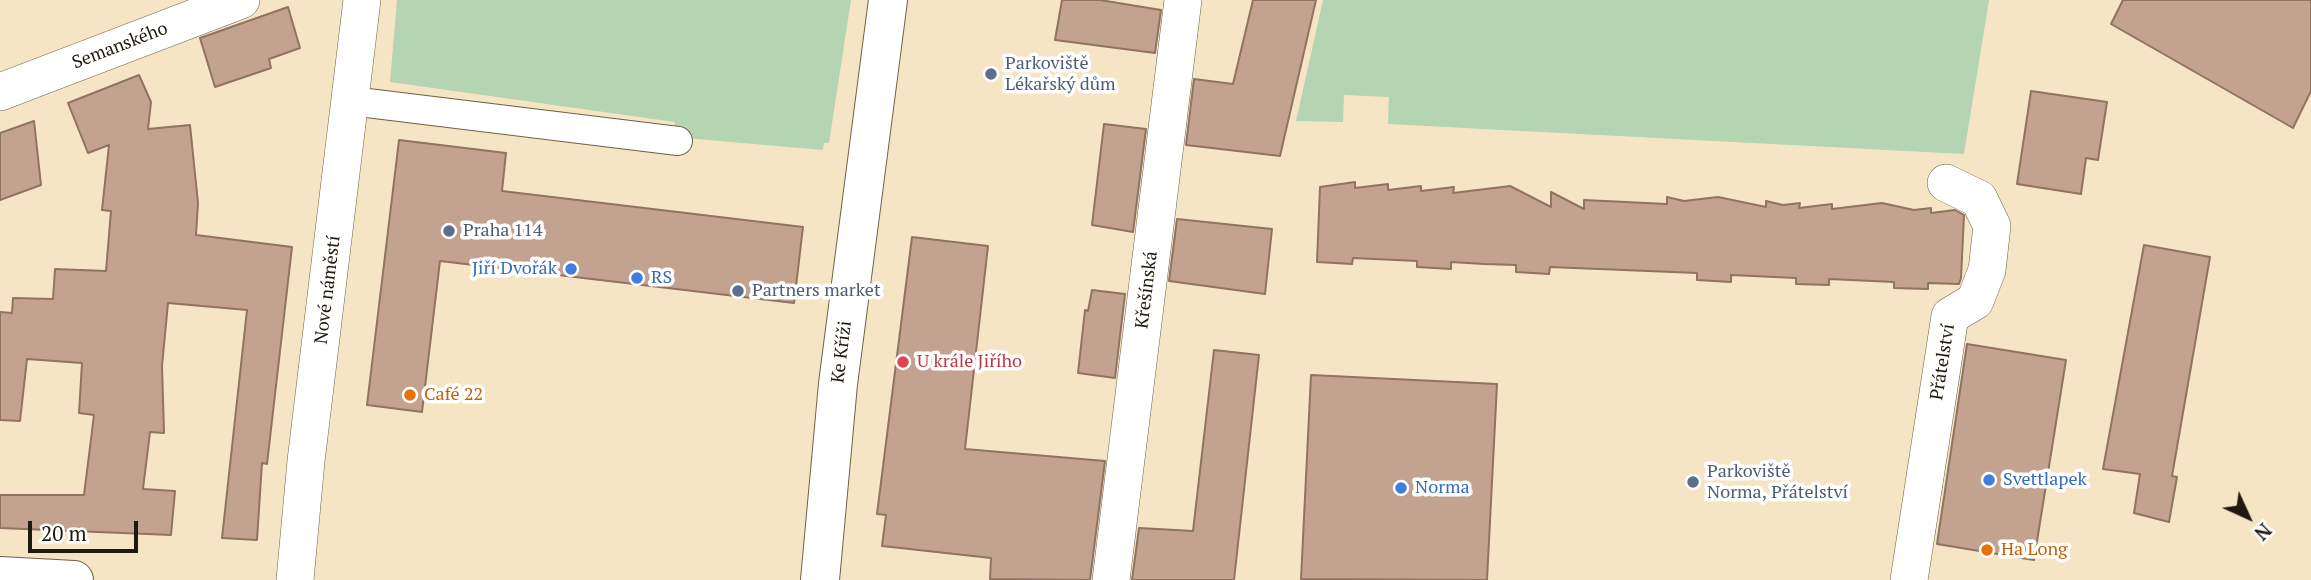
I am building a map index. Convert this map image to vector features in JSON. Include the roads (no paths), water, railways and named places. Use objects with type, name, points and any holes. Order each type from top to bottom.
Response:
[{"type":"street","name":"Semanského","points":[[0,92],[241,0]]},
{"type":"street","name":"Nové náměstí","points":[[295,580],[306,461],[362,0]]},
{"type":"street","name":"Ke Kříži","points":[[820,580],[838,384],[888,0]]},
{"type":"street","name":"Křešínská","points":[[1111,580],[1183,0]]},
{"type":"street","points":[[351,102],[678,141]]},
{"type":"street","name":"Přátelství","points":[[1909,580],[1950,316],[1975,301],[1986,270],[1992,226],[1979,199],[1946,183]]},
{"type":"street","points":[[0,576],[74,580]]},
{"type":"place","name":"Parkoviště Lékařský dům","points":[[991,74]]},
{"type":"place","name":"Praha 114","points":[[449,231]]},
{"type":"place","name":"Jiří Dvořák","points":[[571,269]]},
{"type":"place","name":"RS","points":[[637,278]]},
{"type":"place","name":"Partners market","points":[[738,291]]},
{"type":"place","name":"U krále Jiřího","points":[[903,362]]},
{"type":"place","name":"Café 22","points":[[410,395]]},
{"type":"place","name":"Svettlapek","points":[[1989,480]]},
{"type":"place","name":"Parkoviště Norma, Přátelství","points":[[1693,482]]},
{"type":"place","name":"Norma","points":[[1401,488]]},
{"type":"place","name":"Ha Long","points":[[1987,550]]}]
